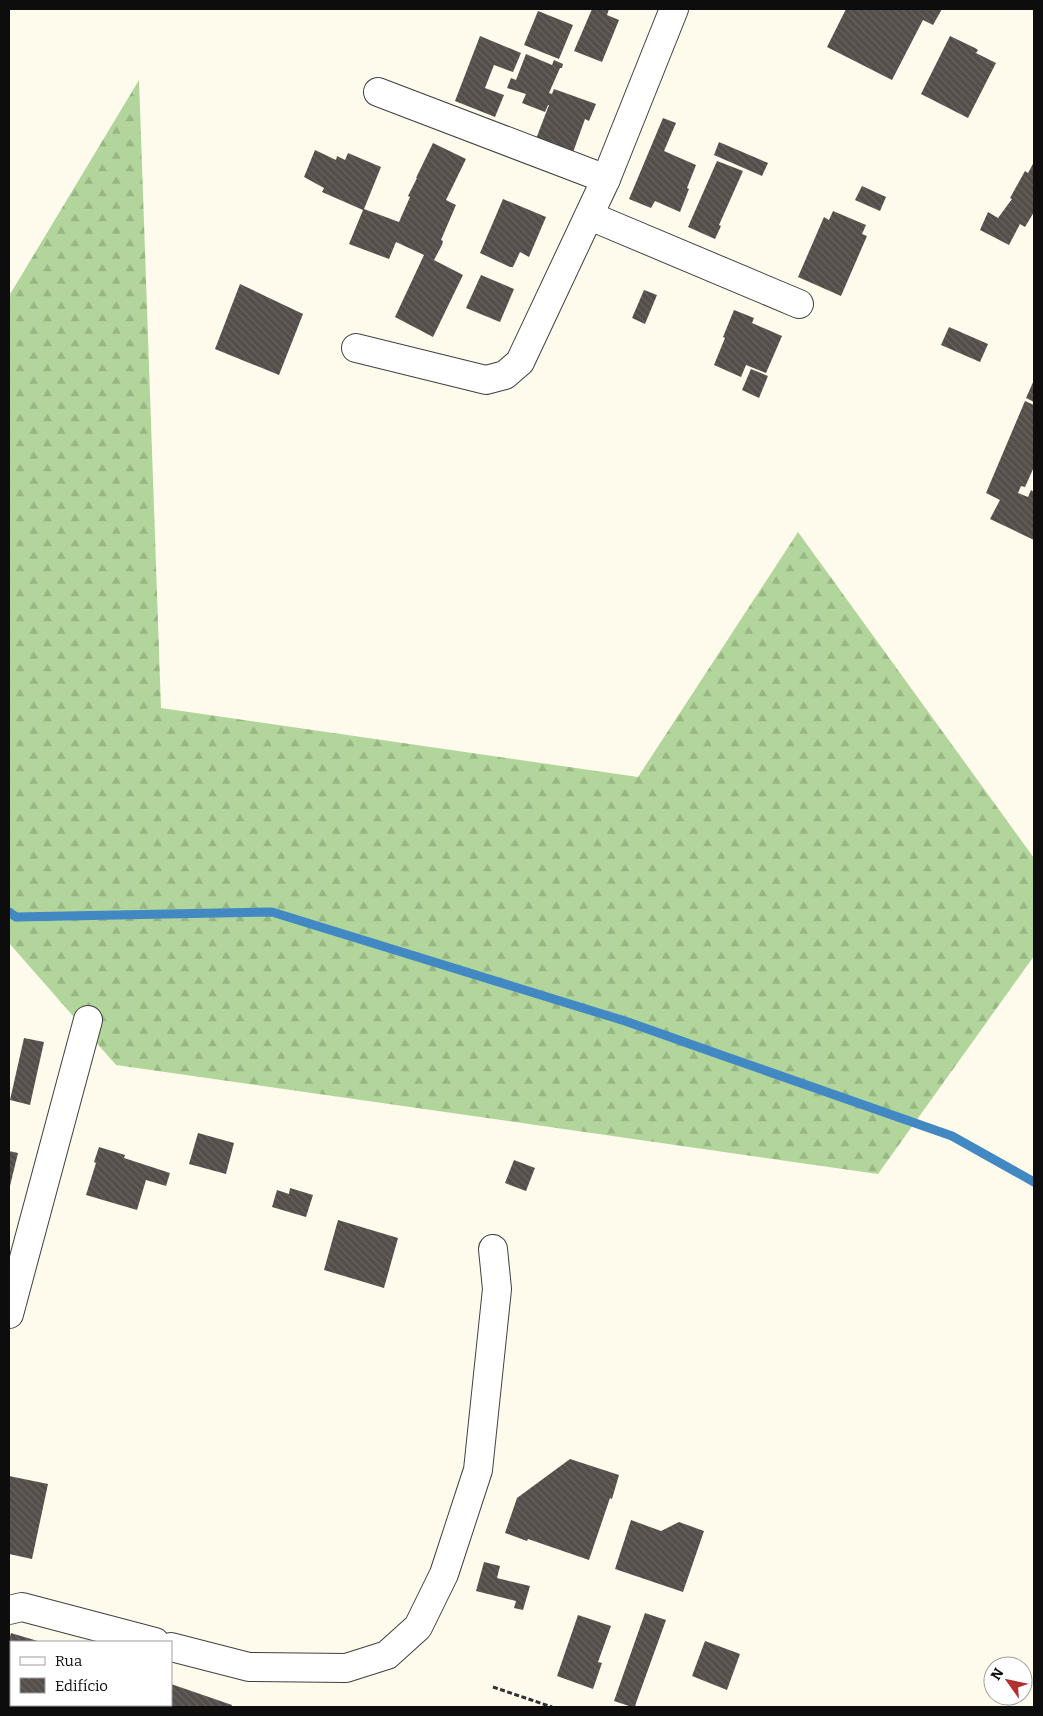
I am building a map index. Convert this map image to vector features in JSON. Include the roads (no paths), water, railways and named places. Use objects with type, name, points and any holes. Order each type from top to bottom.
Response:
[{"type":"street","points":[[356,348],[486,380],[505,375],[520,362],[590,216],[674,9]]},
{"type":"street","points":[[378,92],[606,179]]},
{"type":"street","points":[[590,216],[799,304]]},
{"type":"street","points":[[9,1314],[88,1020]]},
{"type":"street","points":[[172,1647],[249,1667],[346,1668],[387,1655],[418,1628],[444,1574],[478,1470],[498,1289],[493,1248]]},
{"type":"street","points":[[9,1610],[22,1607],[151,1641]]},
{"type":"waterway","points":[[9,912],[16,917],[272,912],[625,1021],[952,1136],[1034,1182]]}]
